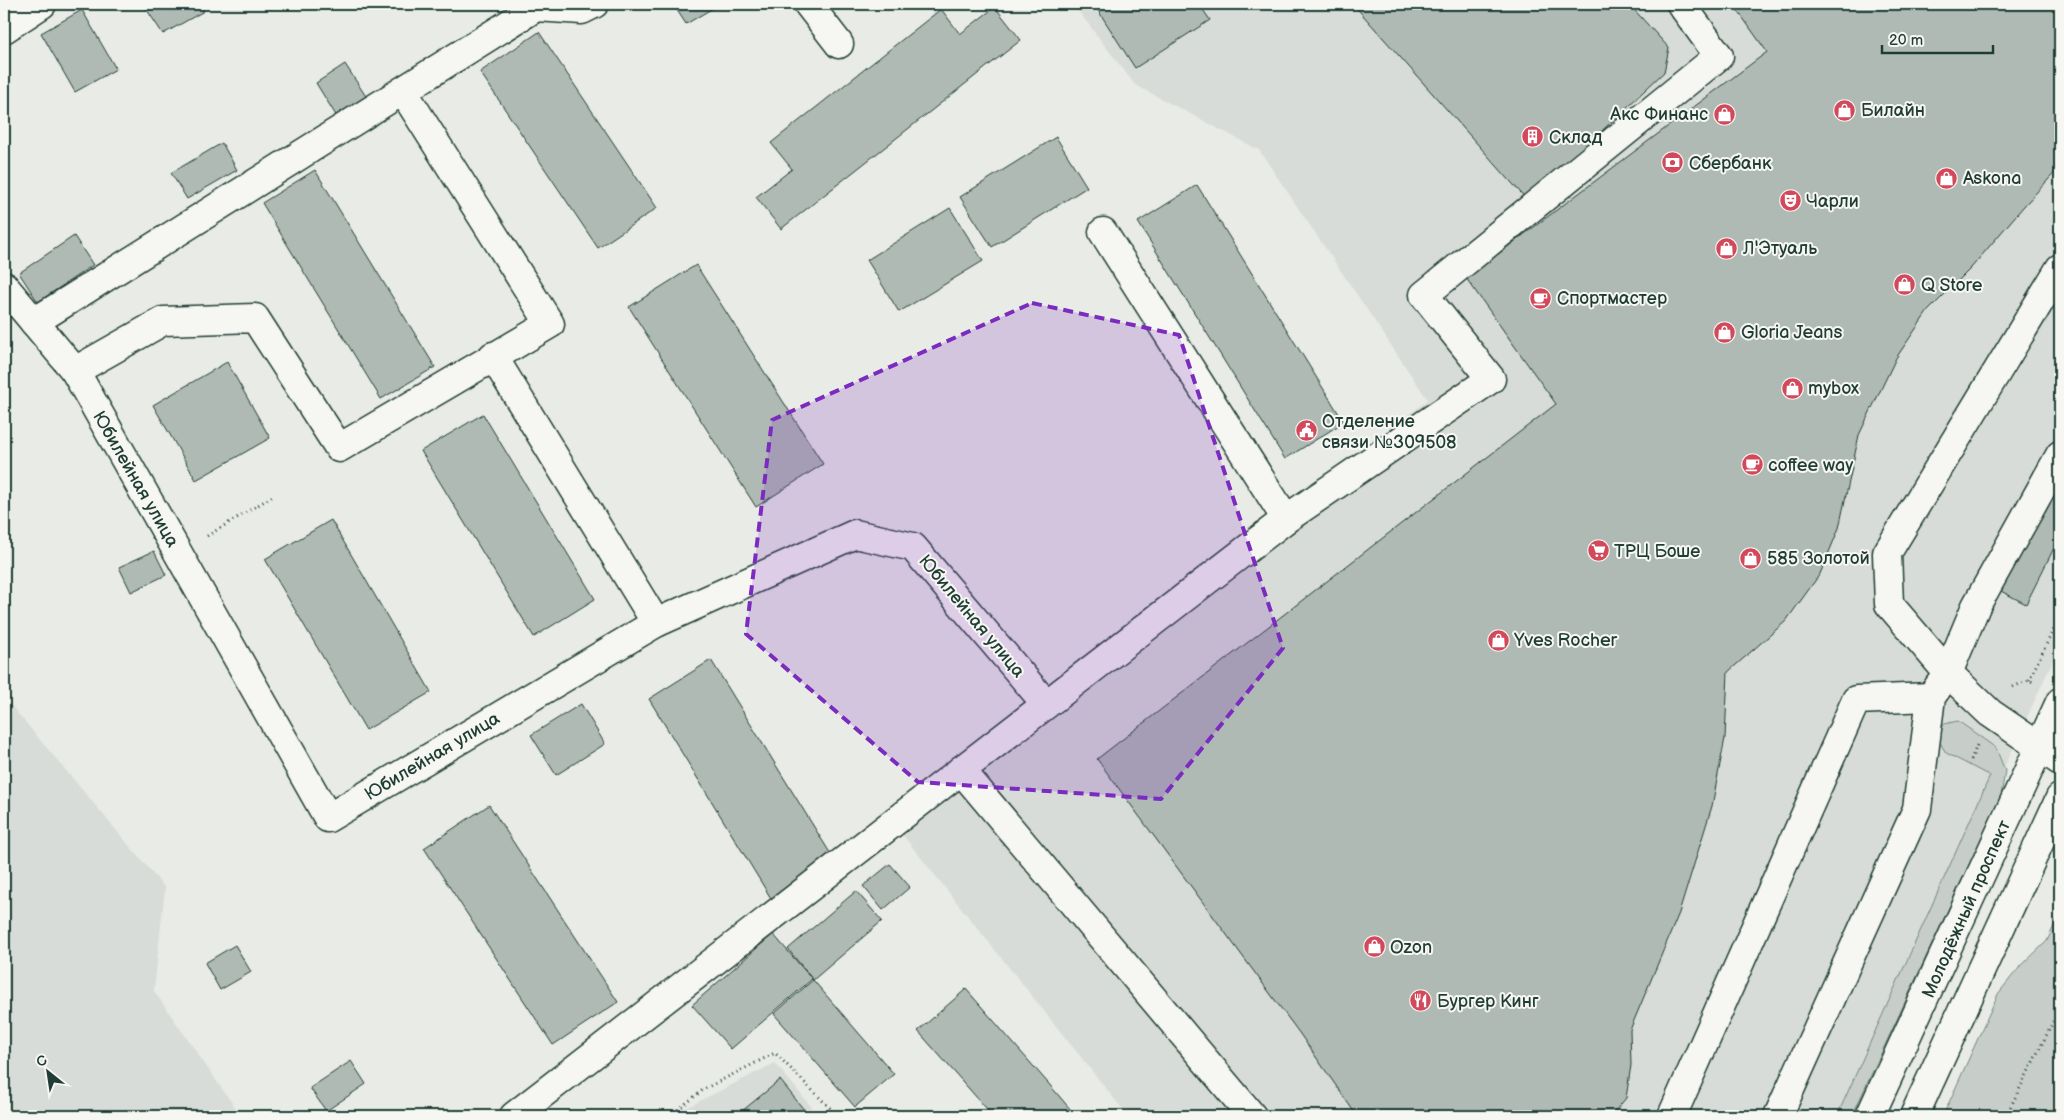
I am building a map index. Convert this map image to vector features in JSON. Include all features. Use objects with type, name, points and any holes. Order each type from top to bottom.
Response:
[{"type":"main road","points":[[4,29],[42,4]]},
{"type":"main road","points":[[34,322],[536,7],[582,10],[594,4]]},
{"type":"main road","points":[[808,4],[840,44]]},
{"type":"main road","points":[[514,1116],[1286,519],[1490,379],[1424,294],[1719,56],[1681,4]]},
{"type":"main road","points":[[75,371],[163,321],[255,318],[339,448],[550,324],[402,91]]},
{"type":"main road","points":[[1103,232],[1286,519]]},
{"type":"main road","points":[[2050,754],[1990,713],[1948,673],[1889,604],[1887,553],[2060,268]]},
{"type":"main road","name":"Юбилейная улица","points":[[4,286],[75,371],[328,818],[656,623],[855,534],[913,547],[1046,704]]},
{"type":"main road","points":[[493,356],[656,623]]},
{"type":"main road","points":[[1778,1116],[1917,809],[1931,697],[1948,673],[1976,606],[2060,455]]},
{"type":"main road","points":[[1672,1116],[1856,700],[1931,697]]},
{"type":"main road","name":"Молодёжный проспект","points":[[1870,1116],[2050,754],[2060,702]]},
{"type":"main road","points":[[961,770],[1252,1116]]},
{"type":"main road","points":[[1914,1116],[2060,798]]},
{"type":"path","points":[[178,553],[273,496]]},
{"type":"path","points":[[2030,680],[2060,616]]},
{"type":"path","points":[[2006,1116],[2060,1008]]},
{"type":"path","points":[[670,1116],[704,1089],[775,1053],[832,1109],[836,1116]]},
{"type":"highlighted area","points":[[1032,303],[1179,335],[1283,648],[1161,799],[918,782],[746,634],[772,420]]},
{"type":"shaded area","points":[[1073,4],[2060,4],[2060,645],[1846,1116],[1128,1116],[885,813],[1428,400],[1259,150],[1135,85]]},
{"type":"shaded area","points":[[4,697],[165,888],[154,991],[241,1116],[4,1116]]},
{"type":"shaded area","points":[[1958,721],[1996,748],[2005,771],[2001,796],[1852,1116],[1837,1116],[1990,776],[1946,753],[1938,739],[1944,724]]},
{"type":"shaded area","points":[[2060,913],[2060,1116],[1943,1116],[1998,994],[2017,970],[2047,941]]},
{"type":"shaded area","points":[[775,1063],[819,1116],[670,1116]]},
{"type":"building","points":[[143,4],[199,4],[204,11],[163,34]]},
{"type":"building","points":[[673,4],[710,4],[713,8],[686,24]]},
{"type":"building","points":[[1094,4],[1199,4],[1210,20],[1135,68]]},
{"type":"building","name":"Склад","points":[[1353,4],[1629,4],[1669,48],[1664,72],[1528,201]]},
{"type":"building","name":"ТРЦ Боше","points":[[1733,4],[2060,4],[2060,167],[1971,268],[1928,311],[1896,358],[1859,435],[1839,528],[1820,574],[1786,621],[1728,672],[1725,738],[1712,806],[1679,913],[1630,1030],[1631,1065],[1626,1098],[1611,1116],[1357,1116],[1300,1034],[1097,759],[1556,404],[1466,278],[1767,52]]},
{"type":"building","points":[[995,7],[1021,40],[781,229],[756,197],[792,169],[771,143],[941,9],[960,34]]},
{"type":"building","points":[[82,10],[116,69],[75,92],[41,33]]},
{"type":"building","points":[[539,32],[657,208],[598,248],[480,72]]},
{"type":"building","points":[[345,64],[367,98],[337,117],[316,83]]},
{"type":"building","points":[[1056,137],[1087,187],[992,247],[960,197]]},
{"type":"building","points":[[222,143],[237,170],[187,199],[171,173]]},
{"type":"building","points":[[315,170],[435,367],[381,399],[262,203]]},
{"type":"building","points":[[1197,185],[1344,422],[1285,459],[1138,222]]},
{"type":"building","points":[[950,208],[983,261],[899,312],[867,260]]},
{"type":"building","points":[[74,236],[93,265],[38,302],[19,273]]},
{"type":"building","points":[[696,265],[823,464],[756,507],[629,307]]},
{"type":"building","points":[[227,362],[270,438],[196,480],[153,405]]},
{"type":"building","points":[[483,414],[595,599],[534,637],[421,451]]},
{"type":"building","points":[[2048,484],[2060,490],[2060,536],[2026,604],[1995,588]]},
{"type":"building","points":[[331,520],[431,692],[366,730],[265,559]]},
{"type":"building","points":[[154,551],[166,575],[131,592],[119,567]]},
{"type":"building","points":[[711,660],[835,861],[772,900],[649,699]]},
{"type":"building","points":[[581,704],[605,744],[556,775],[531,735]]},
{"type":"building","points":[[489,805],[618,1002],[553,1045],[424,848]]},
{"type":"building","points":[[890,864],[910,887],[883,910],[863,886]]},
{"type":"building","points":[[856,891],[882,921],[813,980],[788,949]]},
{"type":"building","points":[[773,934],[812,979],[731,1049],[692,1005]]},
{"type":"building","points":[[235,945],[251,972],[220,990],[205,963]]},
{"type":"building","points":[[813,980],[894,1074],[855,1107],[774,1014]]},
{"type":"building","points":[[966,989],[1076,1116],[993,1116],[918,1031]]},
{"type":"building","points":[[351,1061],[366,1084],[326,1111],[310,1088]]},
{"type":"building","points":[[780,1080],[809,1116],[736,1116]]},
{"type":"place","name":"Билайн","points":[[1845,110]]},
{"type":"place","name":"Акс Финанс","points":[[1724,114]]},
{"type":"place","name":"Склад","points":[[1533,137]]},
{"type":"place","name":"Сбербанк","points":[[1673,163]]},
{"type":"place","name":"Askona","points":[[1947,178]]},
{"type":"place","name":"Чарли","points":[[1790,201]]},
{"type":"place","name":"Л'Этуаль","points":[[1727,248]]},
{"type":"place","name":"Q Store","points":[[1905,285]]},
{"type":"place","name":"Спортмастер","points":[[1541,298]]},
{"type":"place","name":"Gloria Jeans","points":[[1725,332]]},
{"type":"place","name":"mybox","points":[[1792,388]]},
{"type":"place","name":"Отделение связи №309508","points":[[1306,431]]},
{"type":"place","name":"coffee way","points":[[1752,465]]},
{"type":"place","name":"ТРЦ Боше","points":[[1598,551]]},
{"type":"place","name":"585 Золотой","points":[[1751,558]]},
{"type":"place","name":"Yves Rocher","points":[[1498,640]]},
{"type":"place","name":"Ozon","points":[[1374,947]]},
{"type":"place","name":"Бургер Кинг","points":[[1421,1001]]}]
